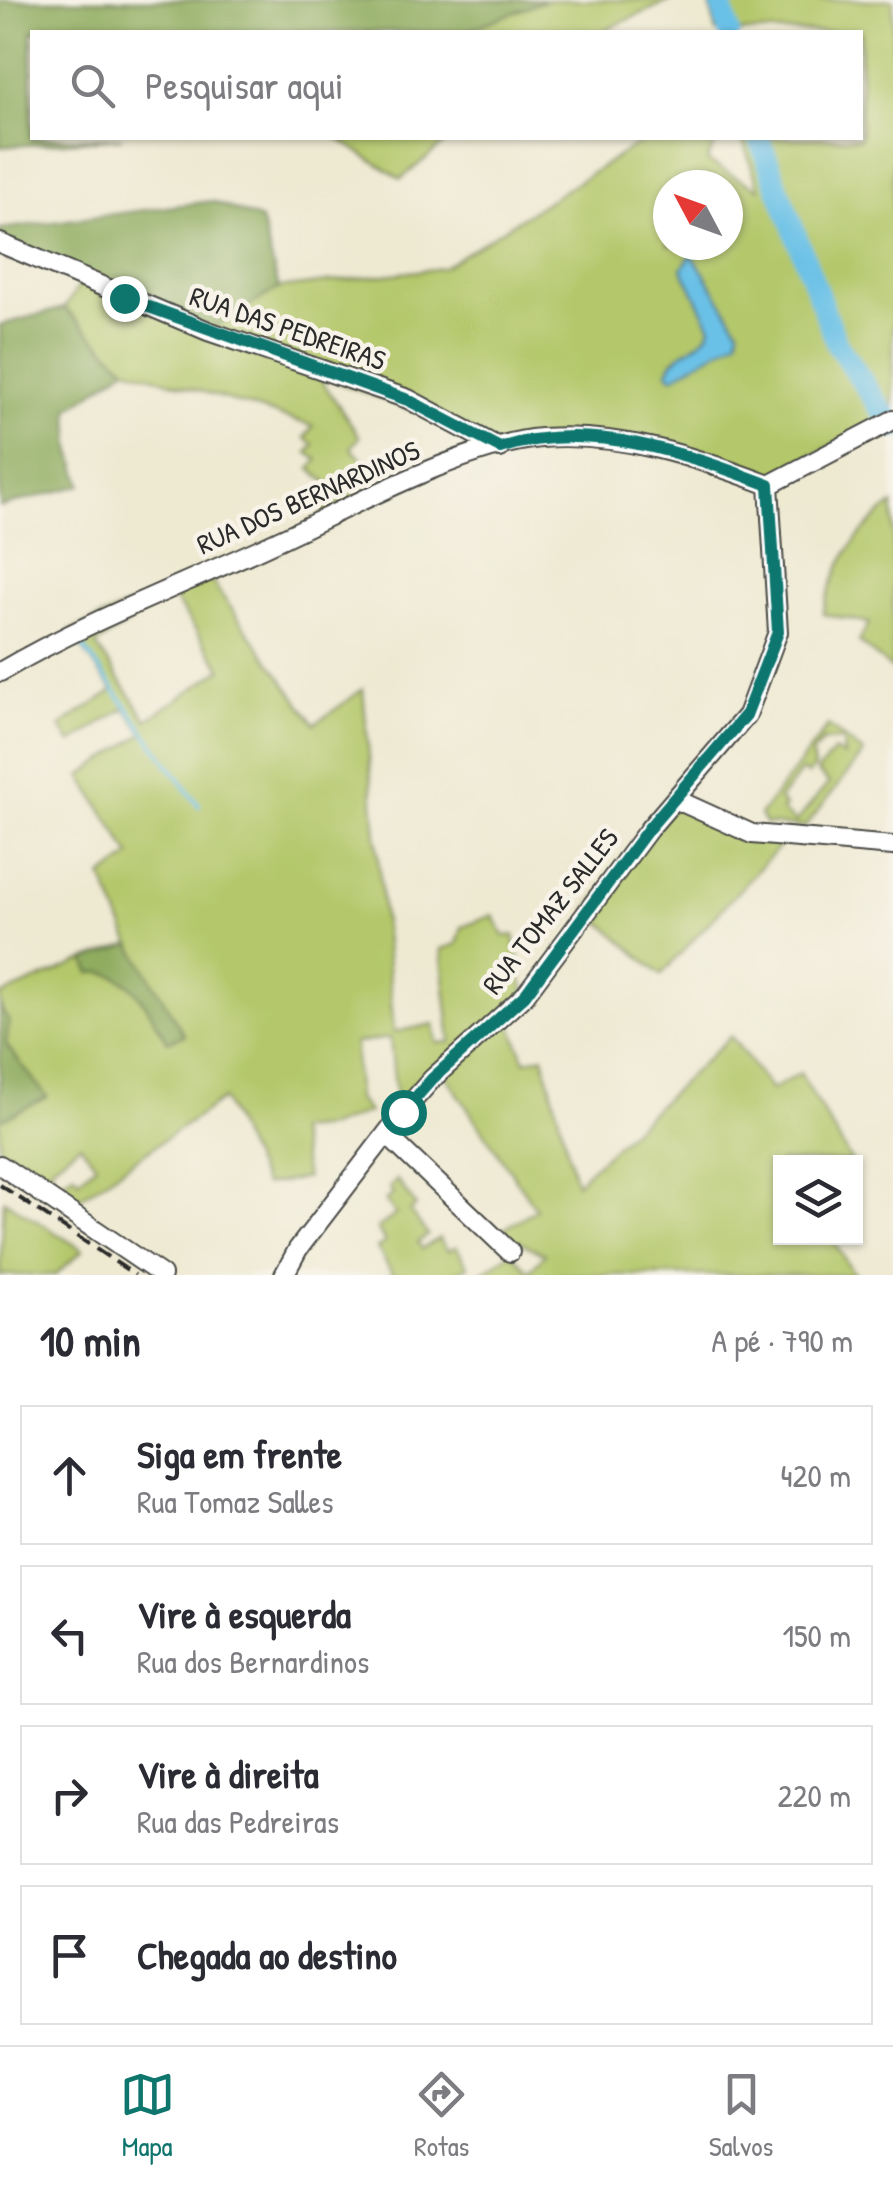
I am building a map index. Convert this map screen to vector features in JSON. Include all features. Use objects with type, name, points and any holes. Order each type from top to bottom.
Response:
[{"type":"street","name":"RUA DAS PEDREIRAS","points":[[0,243],[208,330],[408,400],[500,448]]},
{"type":"street","points":[[769,485],[887,423]]},
{"type":"street","name":"RUA DOS BERNARDINOS","points":[[0,672],[70,631],[376,494],[500,448],[539,438],[617,438],[704,461],[769,485]]},
{"type":"street","name":"RUA TOMAZ SALLES","points":[[284,1275],[298,1249],[386,1134],[431,1080],[525,995],[675,800],[746,715],[770,662],[778,632],[769,485]]},
{"type":"street","points":[[675,800],[752,834],[893,846]]},
{"type":"street","points":[[386,1134],[510,1252]]},
{"type":"street","points":[[0,1165],[162,1275]]},
{"type":"green space","points":[[0,0],[546,0],[468,30],[30,30],[30,140],[95,140],[0,147]]},
{"type":"green space","points":[[546,0],[672,0],[604,30],[468,30]]},
{"type":"green space","points":[[709,0],[893,0],[893,414],[769,478],[617,438],[512,444],[324,518],[321,509],[336,504],[343,495],[310,469],[318,460],[308,453],[314,444],[305,438],[313,426],[126,368],[64,308],[83,280],[208,330],[279,288],[442,268],[644,140],[717,140],[707,161],[724,170],[653,170],[653,260],[743,260],[743,180],[759,189],[743,140],[863,140],[863,30],[716,30]],"holes":[[[682,268],[739,328],[738,338],[672,360],[707,339],[711,327]],[[318,375],[415,411],[473,441],[474,448],[371,486],[357,497],[346,486],[361,467],[363,470],[365,462],[351,448],[360,437]]]},
{"type":"green space","points":[[340,140],[449,140],[401,179]]},
{"type":"green space","points":[[212,201],[261,220],[279,288],[208,331],[0,243],[0,229]]},
{"type":"green space","points":[[64,308],[126,368],[69,409],[71,448],[82,485],[0,507],[0,325]]},
{"type":"green space","points":[[893,504],[893,670],[859,642],[869,623],[823,614],[833,581],[848,552],[867,526]]},
{"type":"green space","points":[[205,572],[315,724],[363,689],[394,1032],[434,1024],[437,1043],[451,1042],[441,949],[457,944],[462,927],[493,915],[504,936],[514,935],[525,995],[507,1013],[525,1061],[543,1056],[576,1183],[731,1036],[771,1090],[800,1073],[848,1155],[773,1155],[773,1245],[836,1245],[855,1275],[480,1275],[511,1252],[529,1271],[545,1254],[499,1232],[536,1209],[442,1070],[397,1108],[390,1038],[355,1043],[357,1098],[368,1112],[329,1127],[297,1130],[306,1178],[264,1185],[223,1099],[71,1204],[0,1160],[0,1120],[47,1097],[6,1045],[0,996],[84,960],[91,973],[106,973],[129,984],[168,1042],[184,1035],[137,959],[102,877],[131,856],[81,776],[144,733],[125,708],[71,743],[60,726],[113,691],[70,631]],"holes":[[[171,594],[222,669],[147,720],[96,645]],[[80,1144],[96,1164],[79,1179],[74,1173],[53,1189],[45,1180],[53,1173],[51,1167]]]},
{"type":"green space","points":[[828,726],[864,753],[805,827],[765,824],[760,815]],"holes":[[[843,740],[844,756],[834,751],[817,772],[829,783],[796,822],[782,811],[785,806],[779,800],[802,771],[808,775],[814,768],[812,754],[823,741]]]},
{"type":"green space","points":[[675,799],[744,831],[789,836],[661,975],[587,910]]},
{"type":"green space","points":[[131,944],[184,1035],[168,1042],[129,985],[106,973],[91,973],[85,960]]},
{"type":"green space","points":[[0,1007],[9,1022],[6,1045],[47,1097],[0,1120]]},
{"type":"green space","points":[[397,1180],[416,1206],[410,1212],[428,1235],[418,1242],[422,1249],[439,1238],[448,1251],[456,1246],[468,1266],[453,1275],[393,1275],[377,1248],[385,1242],[377,1229],[396,1214],[385,1201],[393,1194],[389,1188]]},
{"type":"green space","points":[[4,1200],[83,1250],[56,1275],[0,1275]]},
{"type":"water","points":[[688,260],[696,260],[739,329],[738,339],[673,377],[668,372],[671,364],[702,340],[711,327],[682,268]]},
{"type":"waterway","points":[[720,0],[728,30]]},
{"type":"waterway","points":[[760,140],[837,344],[893,427]]},
{"type":"waterway","points":[[76,637],[199,806]]},
{"type":"railway","points":[[0,1185],[135,1275]]},
{"type":"route","points":[[124,298],[408,400],[500,448],[539,438],[617,438],[704,461],[769,485],[778,632],[770,662],[746,715],[649,828],[525,995],[461,1051],[403,1112]]}]
